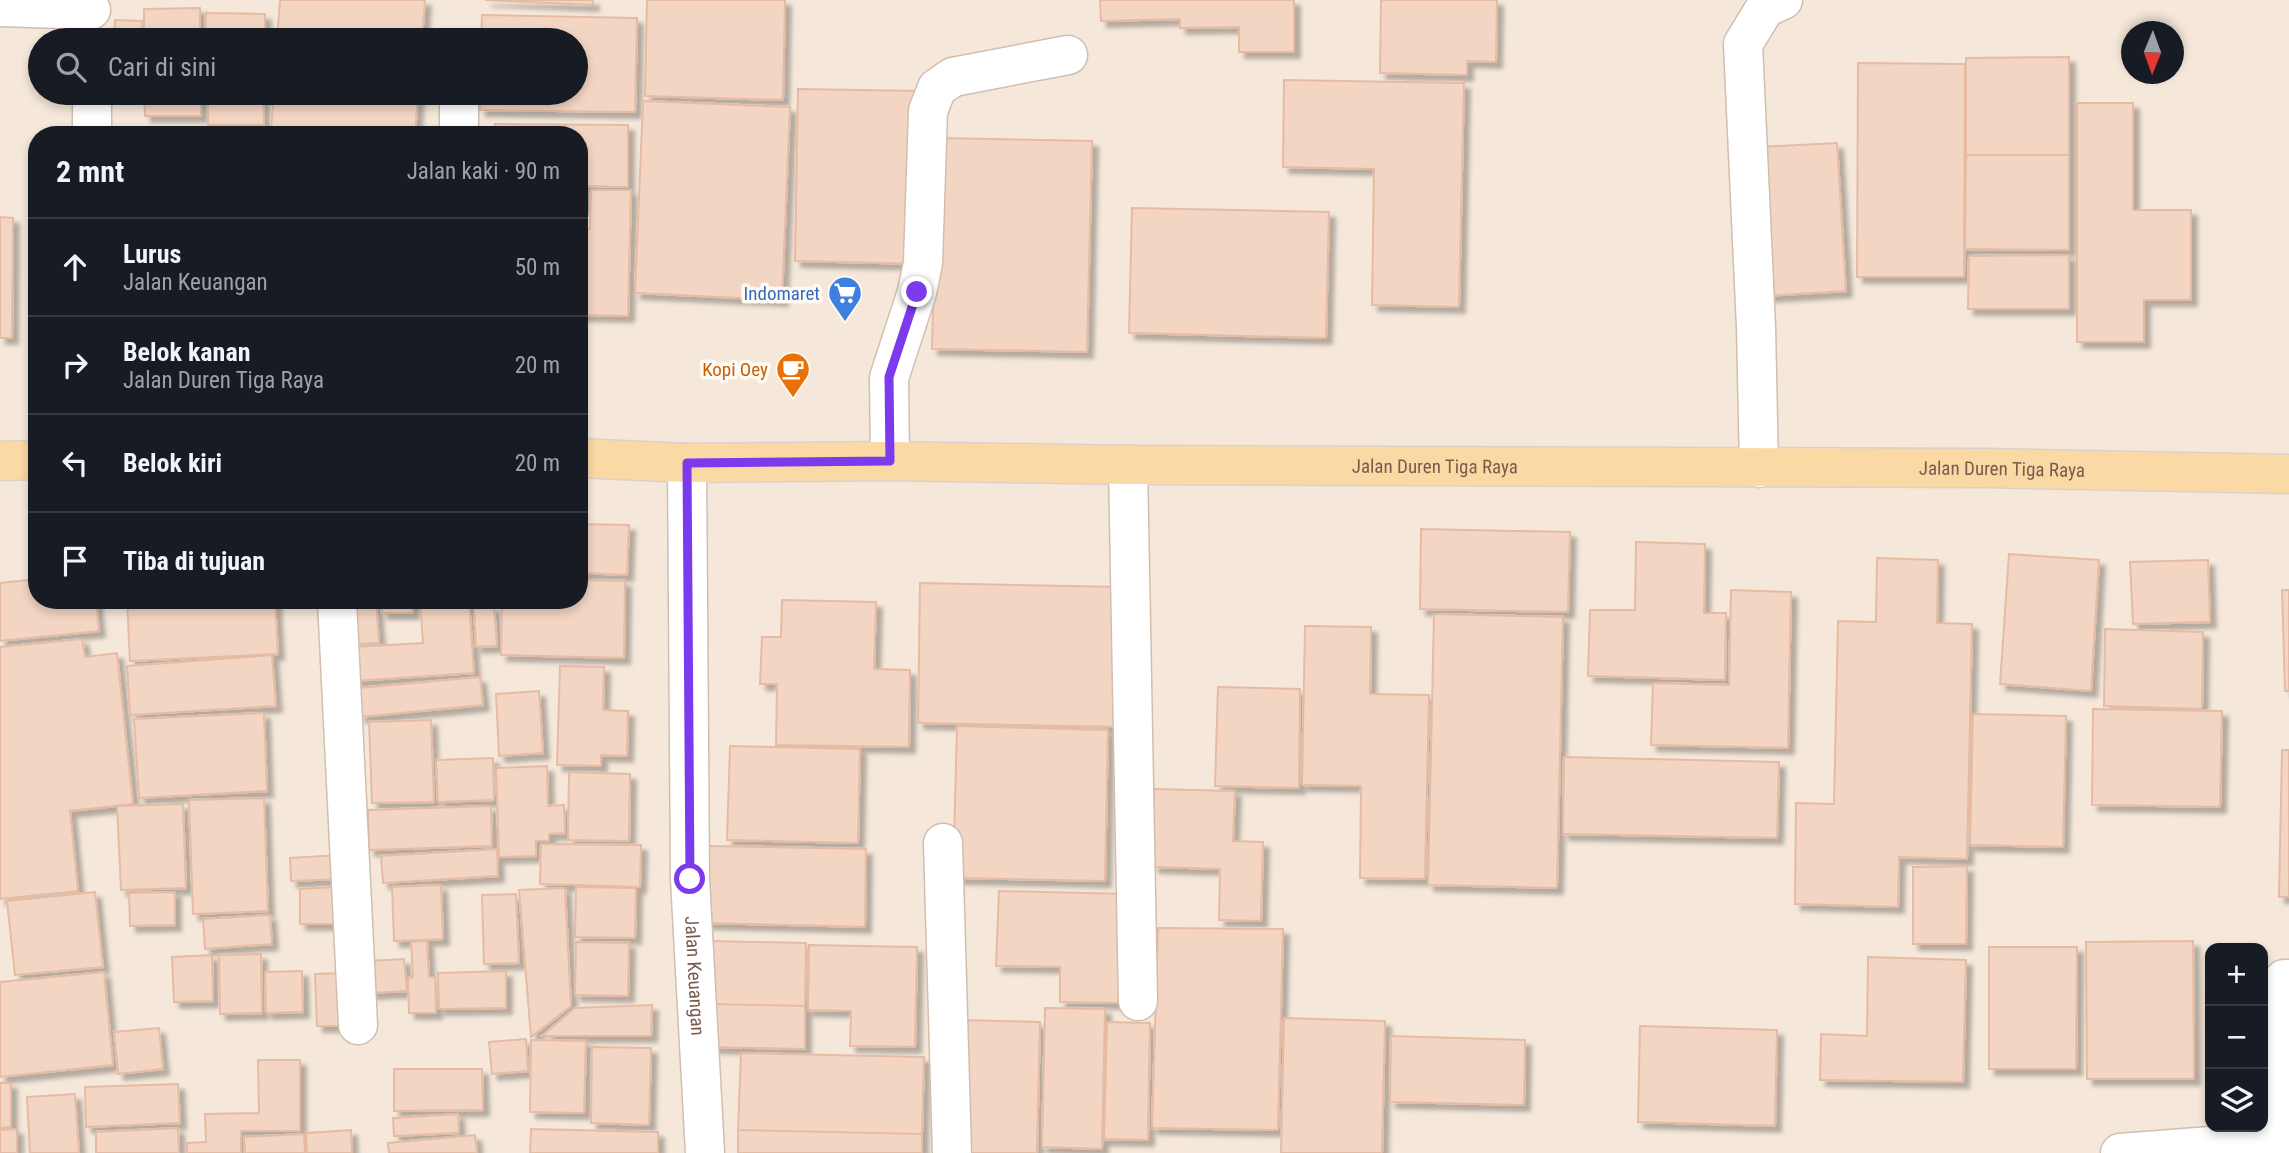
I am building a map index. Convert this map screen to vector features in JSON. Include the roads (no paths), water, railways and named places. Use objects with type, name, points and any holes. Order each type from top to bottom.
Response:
[{"type":"main road","name":"Jalan Duren Tiga Raya","points":[[588,458],[687,463],[890,461],[1128,466],[1985,468],[2289,474]]},
{"type":"main road","points":[[0,461],[28,460]]},
{"type":"street","points":[[1759,468],[1756,327],[1743,44],[1765,8],[1783,0]]},
{"type":"street","points":[[0,7],[91,17]]},
{"type":"street","points":[[890,461],[889,377],[917,292],[923,263],[928,111],[937,88],[953,77],[1068,55]]},
{"type":"street","points":[[92,105],[92,126]]},
{"type":"street","points":[[459,105],[459,126]]},
{"type":"street","name":"Jalan Keuangan","points":[[687,463],[690,879],[705,1153]]},
{"type":"street","points":[[1128,466],[1138,1001]]},
{"type":"street","points":[[337,609],[358,1025]]},
{"type":"street","points":[[943,843],[952,1153]]},
{"type":"street","points":[[2120,1153],[2279,1140],[2272,1013],[2276,988],[2284,979],[2289,979]]},
{"type":"place","name":"Indomaret","points":[[845,323]]},
{"type":"place","name":"Kopi Oey","points":[[793,399]]}]
